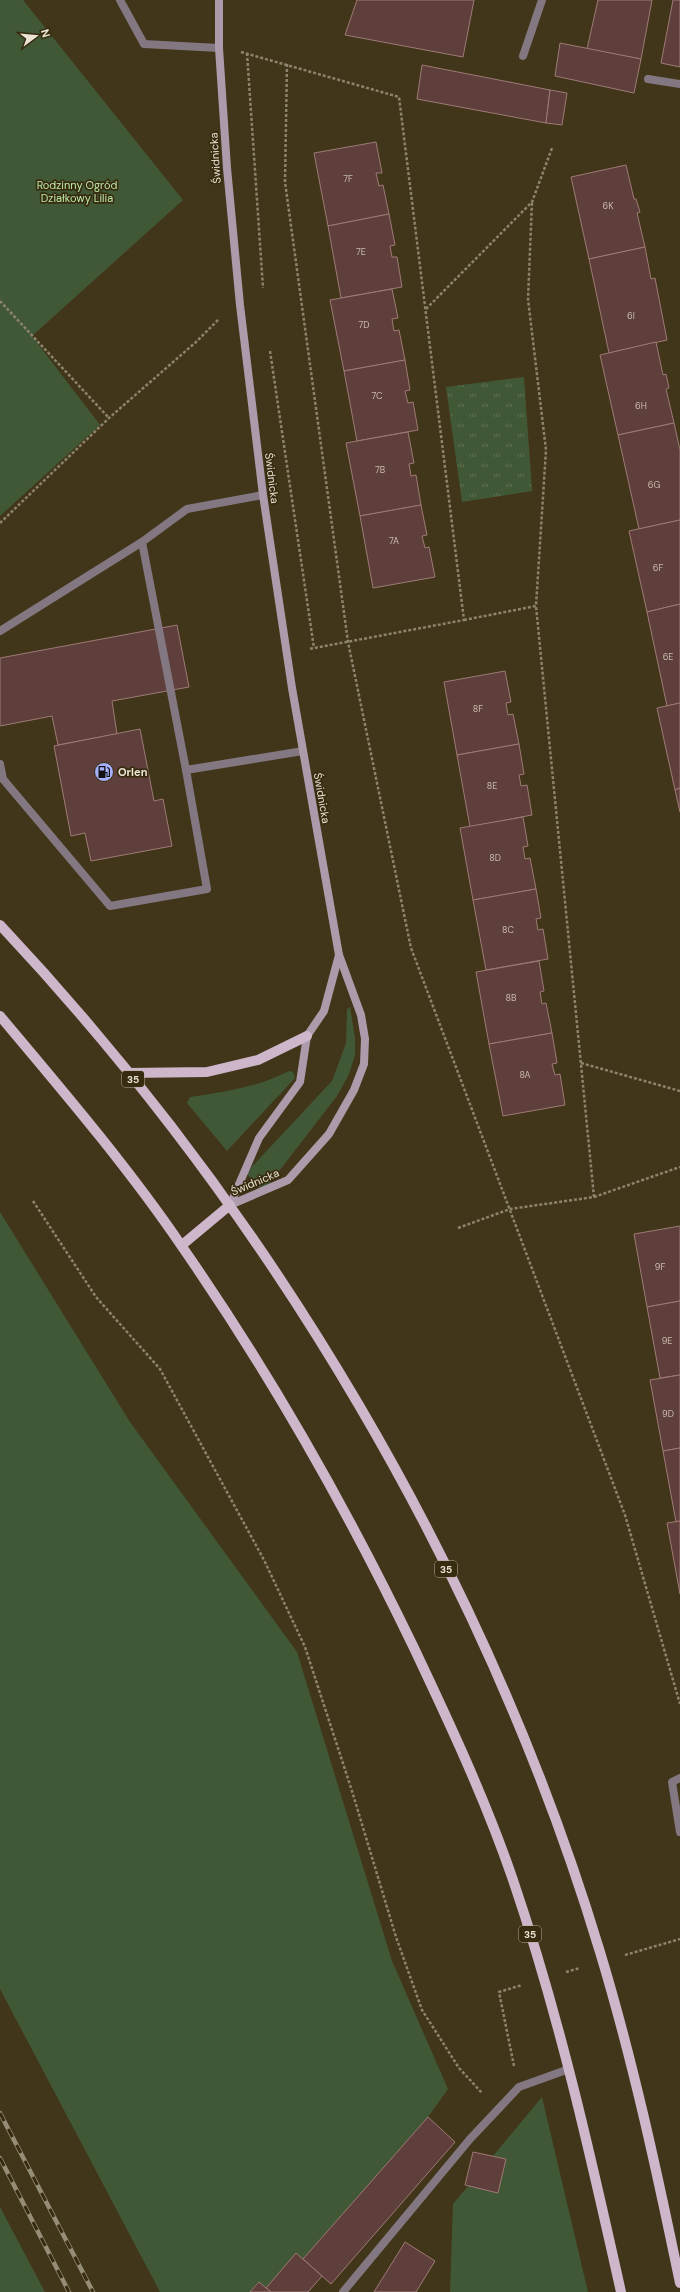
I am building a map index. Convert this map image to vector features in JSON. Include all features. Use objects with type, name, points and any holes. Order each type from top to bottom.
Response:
[{"type":"main road","name":"35","points":[[0,925],[31,958],[129,1073],[230,1205],[314,1329],[368,1422],[418,1514],[465,1608],[506,1699],[543,1790],[599,1949],[637,2086],[680,2283]]},
{"type":"main road","name":"35","points":[[0,1016],[77,1108],[182,1246],[259,1362],[313,1454],[356,1533],[436,1694],[484,1802],[513,1879],[540,1965],[570,2069],[621,2292]]},
{"type":"main road","points":[[129,1073],[207,1072],[258,1060],[307,1036]]},
{"type":"main road","points":[[182,1246],[230,1205]]},
{"type":"street","points":[[120,0],[144,44],[219,48]]},
{"type":"street","name":"Świdnicka","points":[[219,0],[219,48],[227,168],[240,305],[263,495],[286,653],[339,955],[361,1015],[365,1039],[364,1064],[354,1090],[329,1134],[288,1180],[230,1205]]},
{"type":"street","points":[[523,56],[542,0]]},
{"type":"street","points":[[648,79],[680,84]]},
{"type":"street","points":[[0,631],[142,542],[187,509],[263,495]]},
{"type":"street","points":[[0,764],[3,779],[110,906],[207,889],[186,770],[142,542]]},
{"type":"street","points":[[186,770],[303,751]]},
{"type":"street","name":"Świdnicka","points":[[230,1205],[258,1138],[300,1082],[307,1036],[324,1012],[339,955]]},
{"type":"street","points":[[680,1778],[672,1782],[680,1832]]},
{"type":"street","points":[[343,2292],[470,2139],[519,2087],[570,2069]]},
{"type":"path","points":[[219,48],[247,53],[399,97],[464,620]]},
{"type":"path","points":[[287,64],[285,182],[348,642],[411,948],[624,1515],[680,1704]]},
{"type":"path","points":[[552,148],[532,202],[528,300],[546,450],[536,606],[594,1197]]},
{"type":"path","points":[[426,309],[532,202]]},
{"type":"path","points":[[0,301],[109,418]]},
{"type":"path","points":[[0,523],[109,418],[196,342]]},
{"type":"path","points":[[269,344],[314,648]]},
{"type":"path","points":[[286,653],[536,606]]},
{"type":"path","points":[[581,1063],[680,1091]]},
{"type":"path","points":[[458,1228],[510,1209],[594,1197],[680,1167]]},
{"type":"path","points":[[33,1201],[96,1297],[160,1369],[264,1560],[305,1647],[352,1792],[396,1937],[422,2010],[459,2068],[498,2109]]},
{"type":"path","points":[[621,1956],[680,1939]]},
{"type":"path","points":[[563,1973],[584,1967]]},
{"type":"path","points":[[519,2087],[499,1992],[526,1984]]},
{"type":"green space","name":"Rodzinny Ogród Działkowy Lilia","points":[[0,0],[23,0],[183,200],[32,336],[100,425],[0,516]]},
{"type":"green space","points":[[524,377],[532,491],[462,502],[446,387]]},
{"type":"green space","points":[[350,1007],[355,1038],[355,1055],[349,1074],[337,1096],[266,1188],[261,1190],[246,1173],[332,1081],[346,1043],[347,1009]]},
{"type":"green space","points":[[289,1071],[293,1072],[295,1078],[227,1151],[187,1103],[190,1097],[228,1091],[253,1085],[277,1077]]},
{"type":"green space","points":[[0,1212],[130,1422],[297,1652],[392,1961],[448,2089],[428,2117],[303,2259],[296,2253],[266,2288],[258,2282],[250,2292],[160,2292],[0,1989]]},
{"type":"green space","points":[[542,2097],[588,2292],[450,2292],[453,2204]]},
{"type":"green space","points":[[0,2207],[45,2292],[0,2292]]},
{"type":"building","points":[[357,0],[474,0],[463,57],[345,35]]},
{"type":"building","points":[[598,0],[652,0],[641,59],[587,49]]},
{"type":"building","points":[[673,0],[680,0],[680,67],[661,63]]},
{"type":"building","points":[[560,43],[641,59],[634,93],[555,76]]},
{"type":"building","points":[[422,65],[550,90],[546,123],[417,99]]},
{"type":"building","points":[[550,90],[567,93],[562,125],[546,123]]},
{"type":"building","points":[[376,142],[382,173],[376,173],[379,186],[383,185],[389,214],[328,226],[314,153]]},
{"type":"building","points":[[626,165],[634,199],[636,199],[640,212],[637,213],[645,247],[589,259],[571,177]]},
{"type":"building","points":[[389,214],[395,245],[390,246],[392,257],[397,257],[402,287],[341,298],[328,226]]},
{"type":"building","points":[[645,247],[651,279],[655,278],[667,340],[609,353],[589,259]]},
{"type":"building","points":[[392,289],[398,318],[392,319],[394,331],[399,330],[405,360],[344,371],[330,300]]},
{"type":"building","points":[[656,342],[663,375],[666,374],[669,388],[666,389],[674,423],[618,435],[600,355]]},
{"type":"building","points":[[405,360],[410,390],[405,391],[408,403],[413,402],[418,430],[357,441],[344,371]]},
{"type":"building","points":[[674,423],[680,450],[680,520],[639,529],[618,435]]},
{"type":"building","points":[[408,432],[414,463],[409,464],[411,476],[416,475],[421,505],[360,516],[346,443]]},
{"type":"building","points":[[421,505],[427,535],[422,536],[425,548],[429,547],[435,577],[373,588],[360,516]]},
{"type":"building","points":[[680,520],[680,604],[647,612],[629,531]]},
{"type":"building","points":[[680,604],[680,703],[667,706],[647,612]]},
{"type":"building","points":[[177,625],[189,687],[112,701],[117,734],[58,745],[52,716],[0,726],[0,658]]},
{"type":"building","points":[[505,671],[511,702],[506,703],[508,715],[513,714],[519,744],[457,755],[444,682]]},
{"type":"building","points":[[680,703],[680,788],[675,790],[657,708]]},
{"type":"building","name":"Orlen","points":[[140,729],[154,801],[163,799],[172,846],[91,861],[85,833],[71,836],[54,746]]},
{"type":"building","points":[[519,744],[524,774],[519,775],[521,786],[527,785],[532,815],[470,827],[457,755]]},
{"type":"building","points":[[680,788],[680,812],[675,790]]},
{"type":"building","points":[[523,817],[528,846],[523,847],[525,859],[530,858],[536,889],[473,900],[460,828]]},
{"type":"building","points":[[536,889],[541,918],[536,919],[538,930],[543,929],[548,959],[486,970],[473,900]]},
{"type":"building","points":[[539,961],[544,991],[540,992],[542,1004],[546,1003],[552,1033],[489,1044],[476,972]]},
{"type":"building","points":[[552,1033],[557,1063],[552,1064],[555,1075],[560,1074],[565,1105],[503,1116],[489,1044]]},
{"type":"building","points":[[680,1226],[680,1301],[647,1307],[634,1234]]},
{"type":"building","points":[[680,1301],[680,1375],[660,1378],[647,1307]]},
{"type":"building","points":[[680,1375],[680,1448],[663,1451],[650,1380]]},
{"type":"building","points":[[680,1448],[680,1521],[676,1522],[663,1451]]},
{"type":"building","points":[[680,1521],[680,1594],[667,1523]]},
{"type":"building","points":[[428,2117],[455,2142],[331,2284],[303,2259]]},
{"type":"building","points":[[473,2152],[506,2159],[498,2193],[465,2185]]},
{"type":"building","points":[[405,2242],[435,2261],[416,2292],[374,2292]]},
{"type":"building","points":[[296,2253],[322,2276],[308,2292],[271,2292],[266,2288]]},
{"type":"building","points":[[259,2282],[266,2288],[271,2292],[250,2292]]},
{"type":"railway","points":[[0,2113],[93,2292]]},
{"type":"railway","points":[[0,2158],[69,2292]]},
{"type":"place","name":"Orlen","points":[[104,772]]}]
